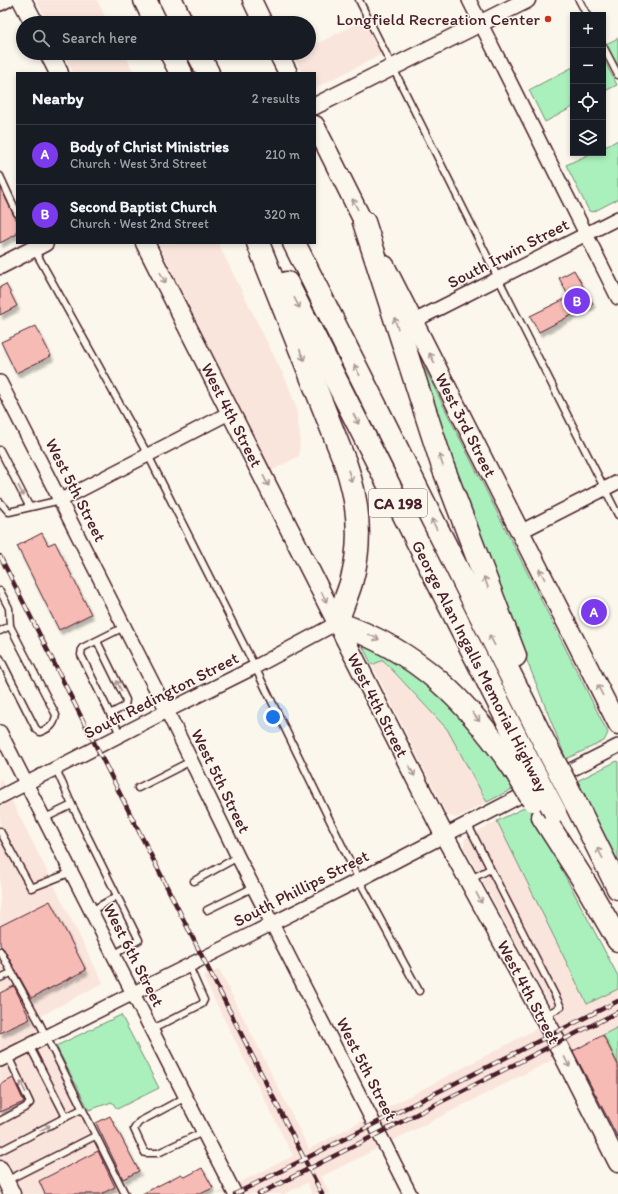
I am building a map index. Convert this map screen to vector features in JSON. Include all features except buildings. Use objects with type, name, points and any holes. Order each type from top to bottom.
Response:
[{"type":"highway","points":[[145,0],[153,16]]},
{"type":"highway","points":[[171,0],[179,16]]},
{"type":"highway","points":[[175,60],[181,72]]},
{"type":"highway","points":[[202,60],[208,72]]},
{"type":"highway","points":[[364,222],[443,467],[531,697],[549,752]]},
{"type":"highway","points":[[258,244],[345,462],[355,492],[359,520],[358,550],[351,582],[338,624],[382,641],[438,679],[470,710],[522,766]]},
{"type":"highway","name":"George Alan Ingalls Memorial Highway","points":[[267,244],[522,766],[618,939]]},
{"type":"highway","name":"George Alan Ingalls Memorial Highway","points":[[295,244],[618,888]]},
{"type":"main road","points":[[22,0],[30,16]]},
{"type":"main road","points":[[252,0],[260,16]]},
{"type":"main road","points":[[52,60],[58,72]]},
{"type":"main road","points":[[282,60],[288,72]]},
{"type":"main road","name":"West 3rd Street","points":[[316,127],[618,724]]},
{"type":"main road","name":"West 4th Street","points":[[146,244],[444,835],[542,1016],[618,1163]]},
{"type":"street","points":[[0,4],[8,0]]},
{"type":"street","points":[[469,0],[618,298]]},
{"type":"street","points":[[316,105],[527,0]]},
{"type":"street","name":"South Irwin Street","points":[[414,321],[618,218]]},
{"type":"street","points":[[0,266],[36,245]]},
{"type":"street","name":"West 5th Street","points":[[1,387],[61,500],[238,858],[410,1194]]},
{"type":"street","points":[[61,500],[231,412]]},
{"type":"street","points":[[520,532],[618,482]]},
{"type":"street","name":"South Redington Street","points":[[0,797],[56,769],[120,734],[338,624]]},
{"type":"street","name":"West 6th Street","points":[[0,732],[45,818],[234,1194]]},
{"type":"street","name":"South Phillips Street","points":[[4,1058],[188,964],[359,880],[618,746]]},
{"type":"lane","points":[[359,0],[618,515]]},
{"type":"lane","points":[[579,0],[585,12]]},
{"type":"lane","points":[[604,48],[618,75]]},
{"type":"lane","points":[[0,176],[16,211]]},
{"type":"lane","points":[[36,245],[148,456],[255,667],[359,880],[419,991]]},
{"type":"lane","points":[[0,450],[29,506]]},
{"type":"lane","points":[[0,502],[9,512],[29,506],[61,500]]},
{"type":"lane","points":[[0,591],[9,608],[10,626],[56,715],[55,723],[50,728],[40,732],[36,729],[0,658]]},
{"type":"lane","points":[[0,631],[10,626]]},
{"type":"lane","points":[[120,734],[81,655],[82,648],[124,627]]},
{"type":"lane","points":[[97,641],[126,700],[125,706],[110,714]]},
{"type":"lane","points":[[138,788],[191,761]]},
{"type":"lane","points":[[56,769],[72,805],[139,940],[113,955]]},
{"type":"lane","points":[[45,818],[72,805]]},
{"type":"lane","points":[[467,823],[561,1007],[542,1016]]},
{"type":"lane","points":[[0,831],[31,888],[72,872]]},
{"type":"lane","points":[[194,881],[238,858]]},
{"type":"lane","points":[[469,880],[490,869]]},
{"type":"lane","points":[[207,910],[254,887]]},
{"type":"lane","points":[[91,911],[117,896]]},
{"type":"lane","points":[[0,952],[125,1194]]},
{"type":"lane","points":[[151,1030],[202,1004],[204,1000],[188,964]]},
{"type":"lane","points":[[0,978],[11,973]]},
{"type":"lane","points":[[29,1045],[66,1117]]},
{"type":"lane","points":[[0,1121],[26,1107],[30,1103],[4,1058]]},
{"type":"lane","points":[[186,1097],[139,1122],[134,1129],[146,1153],[158,1153],[203,1132]]},
{"type":"lane","points":[[0,1151],[82,1109]]},
{"type":"lane","points":[[6,1182],[95,1136]]},
{"type":"shaded area","points":[[36,0],[97,0],[105,16],[44,16]]},
{"type":"shaded area","points":[[363,20],[381,55],[316,88],[316,72],[301,72],[295,60],[316,60],[316,44]]},
{"type":"shaded area","points":[[66,60],[128,60],[134,72],[72,72]]},
{"type":"shaded area","points":[[158,244],[218,244],[287,382],[296,407],[300,436],[299,456],[271,471]]},
{"type":"shaded area","points":[[382,660],[447,729],[487,802],[456,818],[447,815],[372,665]]},
{"type":"shaded area","points":[[0,777],[103,983],[35,1019],[123,1194],[0,1194]]},
{"type":"shaded area","points":[[497,821],[587,1004],[618,989],[618,1027],[321,1177],[330,1194],[312,1194],[307,1183],[284,1194],[216,1194],[293,1156],[203,977],[219,969],[309,1149],[557,1018],[464,847],[465,838]]},
{"type":"green space","points":[[618,38],[618,66],[606,44]]},
{"type":"green space","points":[[606,64],[617,85],[606,90]]},
{"type":"green space","points":[[570,69],[570,109],[545,122],[529,90]]},
{"type":"green space","points":[[618,140],[618,199],[593,212],[589,211],[566,165],[586,156],[606,156],[606,146]]},
{"type":"green space","points":[[424,367],[608,733],[604,741],[566,759],[480,542],[420,369]]},
{"type":"green space","points":[[366,643],[410,669],[480,734],[516,787],[487,802],[447,729],[383,660],[372,665],[363,647]]},
{"type":"green space","points":[[617,761],[618,762],[618,865],[575,782]]},
{"type":"green space","points":[[528,806],[618,976],[618,989],[587,1004],[497,821]]},
{"type":"green space","points":[[121,1015],[159,1088],[117,1109],[112,1102],[89,1110],[56,1046]]},
{"type":"green space","points":[[618,1027],[618,1065],[603,1035]]},
{"type":"railway","points":[[0,556],[322,1194]]},
{"type":"railway","points":[[235,1194],[618,1001]]},
{"type":"railway","points":[[259,1194],[618,1012]]},
{"type":"place","name":"Longfield Recreation Center","points":[[548,19]]},
{"type":"place","name":"Second Baptist Church","points":[[577,301]]},
{"type":"place","name":"Body of Christ Ministries","points":[[594,612]]}]
